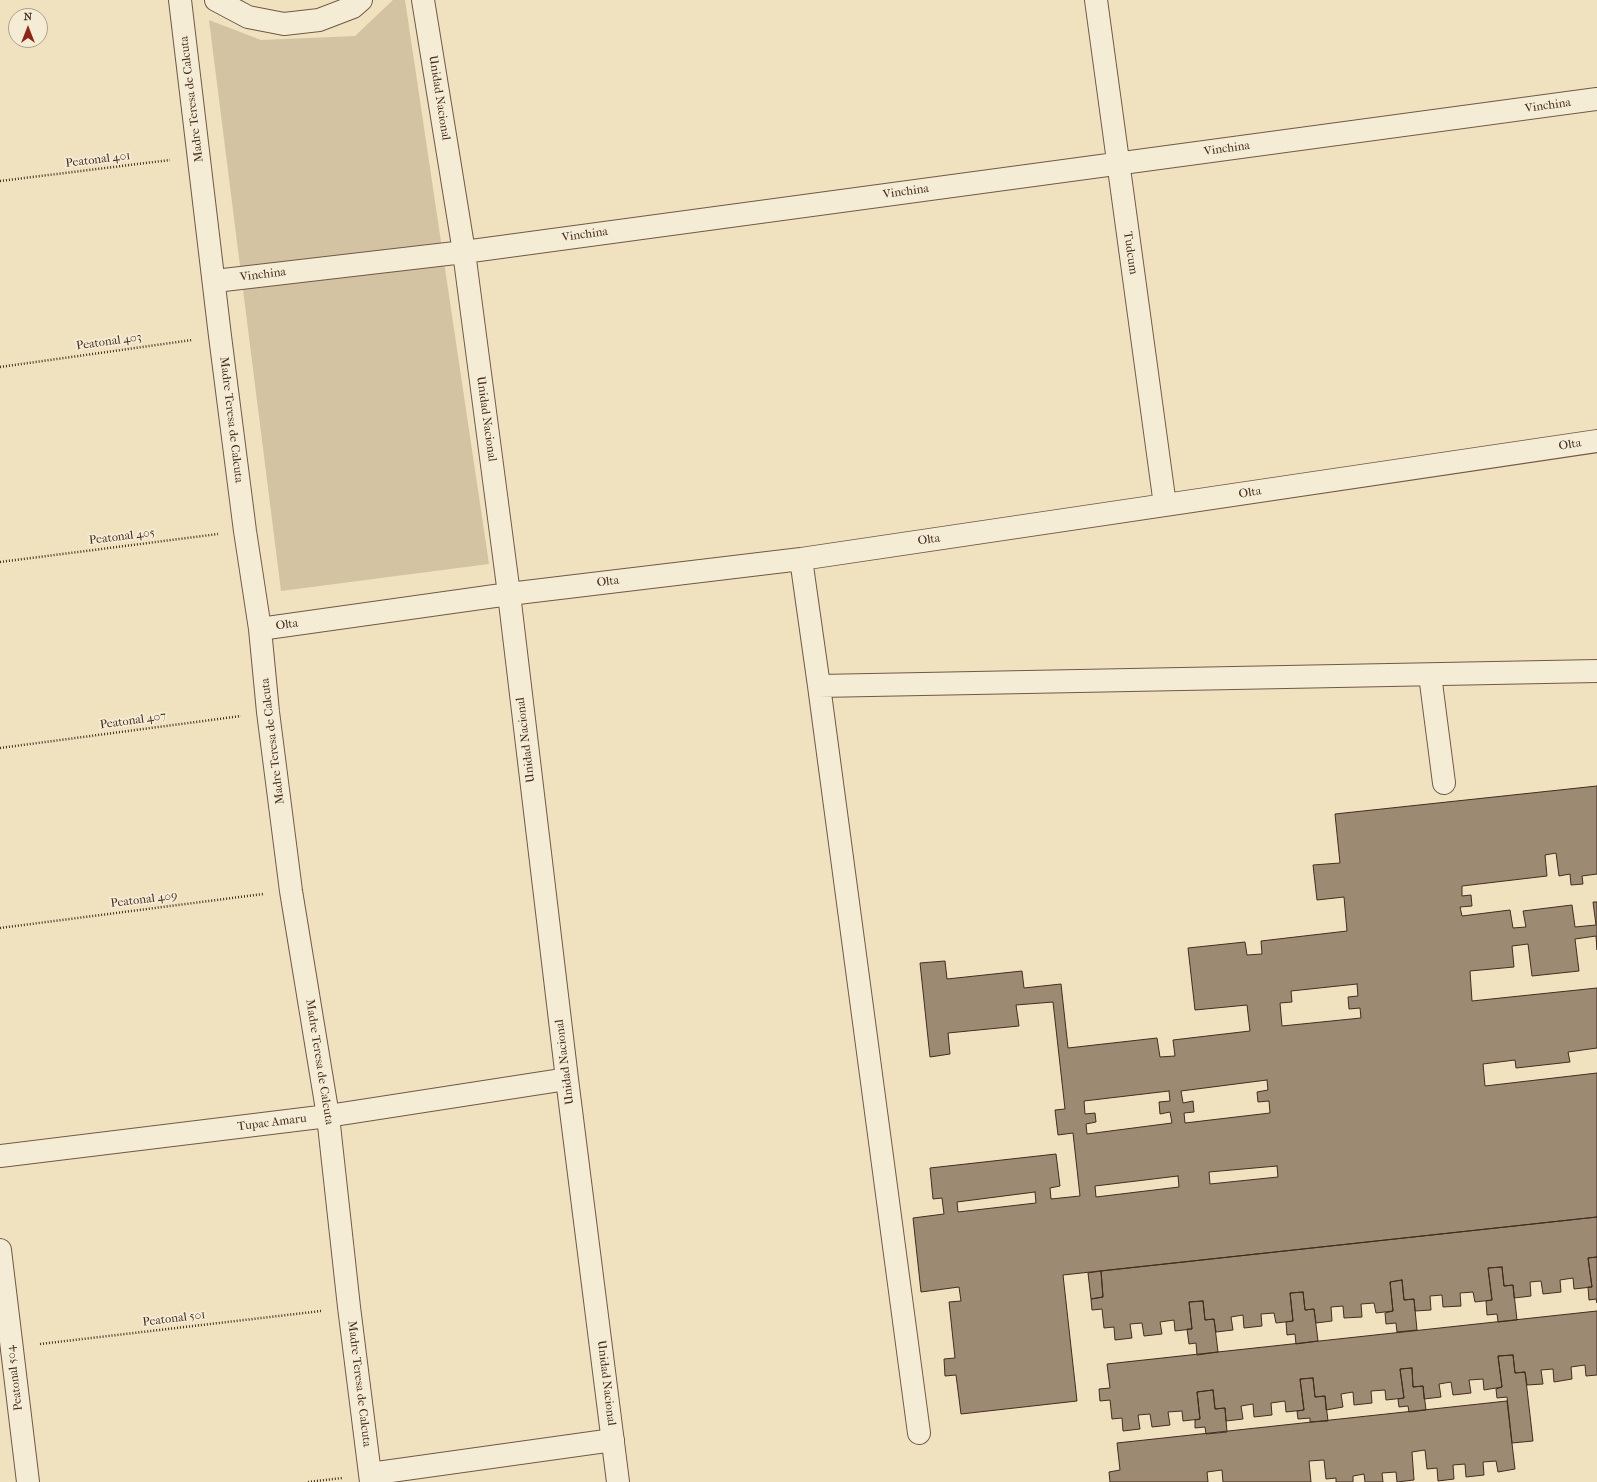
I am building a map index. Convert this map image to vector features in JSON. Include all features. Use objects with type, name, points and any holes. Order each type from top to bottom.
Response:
[{"type":"street","name":"Madre Teresa de Calcuta","points":[[180,0],[198,156],[215,281],[220,336],[245,531],[260,629],[268,712],[291,891],[328,1116],[349,1307],[371,1478]]},
{"type":"street","points":[[216,0],[248,17],[284,24],[319,20],[353,7],[361,0]]},
{"type":"street","name":"Unidad Nacional","points":[[423,0],[464,252],[509,594],[567,1079],[618,1482]]},
{"type":"street","name":"Tudcum","points":[[1096,0],[1165,505]]},
{"type":"street","name":"Vinchina","points":[[215,281],[464,252],[1597,99]]},
{"type":"street","name":"Olta","points":[[260,629],[509,594],[801,559],[1597,441]]},
{"type":"street","points":[[801,559],[820,686],[918,1433]]},
{"type":"street","points":[[820,686],[1597,671]]},
{"type":"street","points":[[1430,675],[1444,783]]},
{"type":"street","name":"Tupac Amaru","points":[[0,1156],[328,1116],[567,1079]]},
{"type":"street","name":"Peatonal 504","points":[[0,1250],[28,1482]]},
{"type":"street","points":[[371,1478],[613,1440]]},
{"type":"path","name":"Peatonal 401","points":[[0,181],[198,156]]},
{"type":"path","name":"Peatonal 403","points":[[0,367],[220,336]]},
{"type":"path","name":"Peatonal 405","points":[[0,562],[245,531]]},
{"type":"path","name":"Peatonal 407","points":[[0,748],[268,712]]},
{"type":"path","name":"Peatonal 409","points":[[0,928],[291,891]]},
{"type":"path","name":"Peatonal 501","points":[[11,1347],[349,1307]]},
{"type":"path","points":[[308,1482],[371,1478]]},
{"type":"shaded area","points":[[393,0],[405,0],[489,564],[281,591],[209,20],[261,40],[355,36]]},
{"type":"building","points":[[1597,786],[1597,874],[1582,876],[1583,884],[1571,885],[1570,874],[1559,876],[1556,853],[1545,855],[1547,876],[1462,886],[1462,896],[1471,895],[1472,906],[1460,907],[1462,916],[1510,910],[1513,928],[1526,927],[1523,911],[1572,905],[1575,927],[1596,925],[1593,902],[1597,902],[1597,950],[1596,936],[1575,939],[1579,971],[1532,976],[1528,944],[1512,946],[1514,967],[1470,971],[1472,1001],[1597,988],[1597,1048],[1568,1052],[1570,1062],[1516,1068],[1515,1060],[1483,1064],[1485,1086],[1597,1073],[1597,1217],[1063,1275],[1077,1401],[961,1414],[956,1375],[945,1376],[944,1359],[955,1358],[949,1302],[961,1301],[959,1287],[921,1292],[913,1218],[944,1214],[942,1198],[933,1199],[930,1168],[1056,1154],[1060,1186],[1050,1188],[1051,1199],[1080,1196],[1073,1133],[1058,1135],[1055,1110],[1065,1109],[1053,1002],[1016,1005],[1019,1026],[948,1033],[950,1054],[930,1057],[920,963],[945,961],[947,979],[1022,971],[1024,988],[1061,984],[1068,1048],[1157,1038],[1160,1057],[1175,1056],[1173,1040],[1250,1031],[1247,1005],[1195,1010],[1188,948],[1245,942],[1247,955],[1262,954],[1261,941],[1347,931],[1344,897],[1317,900],[1313,865],[1340,863],[1335,814]],"holes":[[[1357,984],[1358,996],[1348,997],[1349,1009],[1360,1008],[1361,1018],[1282,1026],[1280,1003],[1292,1002],[1291,991]],[[1267,1080],[1268,1090],[1257,1092],[1258,1102],[1269,1101],[1270,1113],[1185,1123],[1184,1113],[1194,1112],[1193,1101],[1183,1103],[1181,1091]],[[1169,1091],[1170,1101],[1159,1102],[1160,1114],[1170,1112],[1172,1123],[1087,1134],[1086,1124],[1096,1122],[1095,1113],[1085,1114],[1084,1101]],[[1277,1166],[1278,1177],[1210,1184],[1209,1172]],[[1178,1176],[1179,1187],[1096,1197],[1095,1186]],[[1035,1192],[1036,1203],[958,1212],[957,1202]]]},
{"type":"building","points":[[1597,1217],[1597,1257],[1588,1258],[1592,1287],[1574,1289],[1573,1278],[1560,1280],[1561,1292],[1543,1294],[1541,1281],[1530,1282],[1531,1296],[1514,1298],[1513,1285],[1504,1286],[1502,1267],[1488,1268],[1492,1300],[1475,1302],[1473,1292],[1460,1293],[1461,1306],[1443,1307],[1442,1295],[1430,1296],[1431,1310],[1415,1311],[1414,1299],[1404,1300],[1402,1280],[1390,1282],[1393,1311],[1376,1313],[1374,1303],[1361,1304],[1362,1317],[1344,1318],[1343,1306],[1331,1307],[1332,1321],[1316,1323],[1314,1309],[1305,1310],[1303,1292],[1290,1293],[1293,1321],[1276,1323],[1274,1313],[1261,1314],[1262,1326],[1244,1328],[1243,1315],[1231,1317],[1233,1330],[1216,1332],[1214,1319],[1205,1320],[1203,1301],[1189,1302],[1192,1329],[1175,1331],[1174,1320],[1160,1322],[1162,1334],[1144,1336],[1142,1323],[1130,1324],[1132,1338],[1115,1340],[1114,1327],[1104,1328],[1102,1309],[1092,1310],[1091,1299],[1103,1297],[1101,1271]]},
{"type":"building","points":[[1597,1257],[1597,1303],[1596,1299],[1589,1300],[1588,1287],[1592,1287],[1588,1258]]},
{"type":"building","points":[[1502,1267],[1504,1286],[1513,1285],[1517,1320],[1498,1322],[1497,1314],[1487,1315],[1486,1301],[1492,1300],[1488,1268]]},
{"type":"building","points":[[1101,1271],[1103,1297],[1091,1299],[1088,1273]]},
{"type":"building","points":[[1402,1280],[1404,1300],[1414,1299],[1417,1330],[1397,1332],[1396,1323],[1386,1324],[1385,1313],[1393,1311],[1390,1282]]},
{"type":"building","points":[[1303,1292],[1305,1310],[1314,1309],[1318,1341],[1296,1344],[1295,1334],[1287,1335],[1286,1322],[1293,1321],[1290,1293]]},
{"type":"building","points":[[1203,1301],[1205,1320],[1214,1319],[1218,1352],[1197,1355],[1196,1343],[1189,1344],[1187,1329],[1192,1329],[1189,1302]]},
{"type":"building","points":[[1597,1311],[1597,1375],[1586,1376],[1585,1365],[1571,1367],[1572,1379],[1554,1382],[1553,1369],[1541,1370],[1543,1384],[1527,1385],[1525,1372],[1515,1373],[1513,1355],[1498,1356],[1502,1387],[1484,1390],[1483,1379],[1469,1380],[1471,1393],[1453,1395],[1451,1382],[1439,1384],[1441,1397],[1424,1399],[1423,1386],[1413,1387],[1412,1368],[1400,1369],[1404,1398],[1386,1400],[1385,1390],[1371,1391],[1372,1403],[1354,1405],[1353,1392],[1341,1394],[1343,1407],[1326,1410],[1325,1396],[1315,1397],[1313,1378],[1300,1379],[1304,1410],[1286,1412],[1285,1401],[1271,1403],[1272,1415],[1254,1417],[1253,1404],[1241,1406],[1243,1419],[1226,1421],[1225,1408],[1215,1409],[1213,1390],[1197,1392],[1200,1419],[1183,1421],[1182,1411],[1168,1412],[1170,1425],[1152,1427],[1150,1414],[1138,1415],[1140,1429],[1123,1431],[1122,1418],[1112,1419],[1110,1400],[1100,1401],[1099,1389],[1110,1388],[1107,1364]]},
{"type":"building","points":[[1513,1355],[1515,1373],[1525,1372],[1533,1441],[1512,1443],[1507,1397],[1497,1398],[1496,1389],[1502,1387],[1498,1356]]},
{"type":"building","points":[[1412,1368],[1413,1387],[1423,1386],[1426,1410],[1409,1412],[1408,1406],[1399,1407],[1398,1399],[1404,1398],[1400,1369]]},
{"type":"building","points":[[1313,1378],[1315,1397],[1325,1396],[1328,1421],[1310,1422],[1310,1418],[1298,1419],[1297,1411],[1304,1410],[1300,1379]]},
{"type":"building","points":[[1213,1390],[1215,1409],[1225,1408],[1227,1432],[1206,1434],[1205,1427],[1195,1428],[1195,1420],[1200,1419],[1197,1392]]},
{"type":"building","points":[[1507,1401],[1515,1469],[1498,1472],[1496,1461],[1483,1462],[1484,1475],[1466,1477],[1465,1464],[1453,1465],[1454,1479],[1438,1481],[1437,1468],[1427,1469],[1425,1450],[1412,1452],[1414,1480],[1397,1482],[1396,1472],[1382,1473],[1383,1482],[1365,1482],[1364,1474],[1353,1476],[1353,1482],[1336,1482],[1336,1478],[1326,1479],[1324,1460],[1309,1461],[1311,1482],[1223,1482],[1222,1470],[1207,1472],[1208,1482],[1110,1482],[1109,1472],[1120,1470],[1117,1443]]}]
